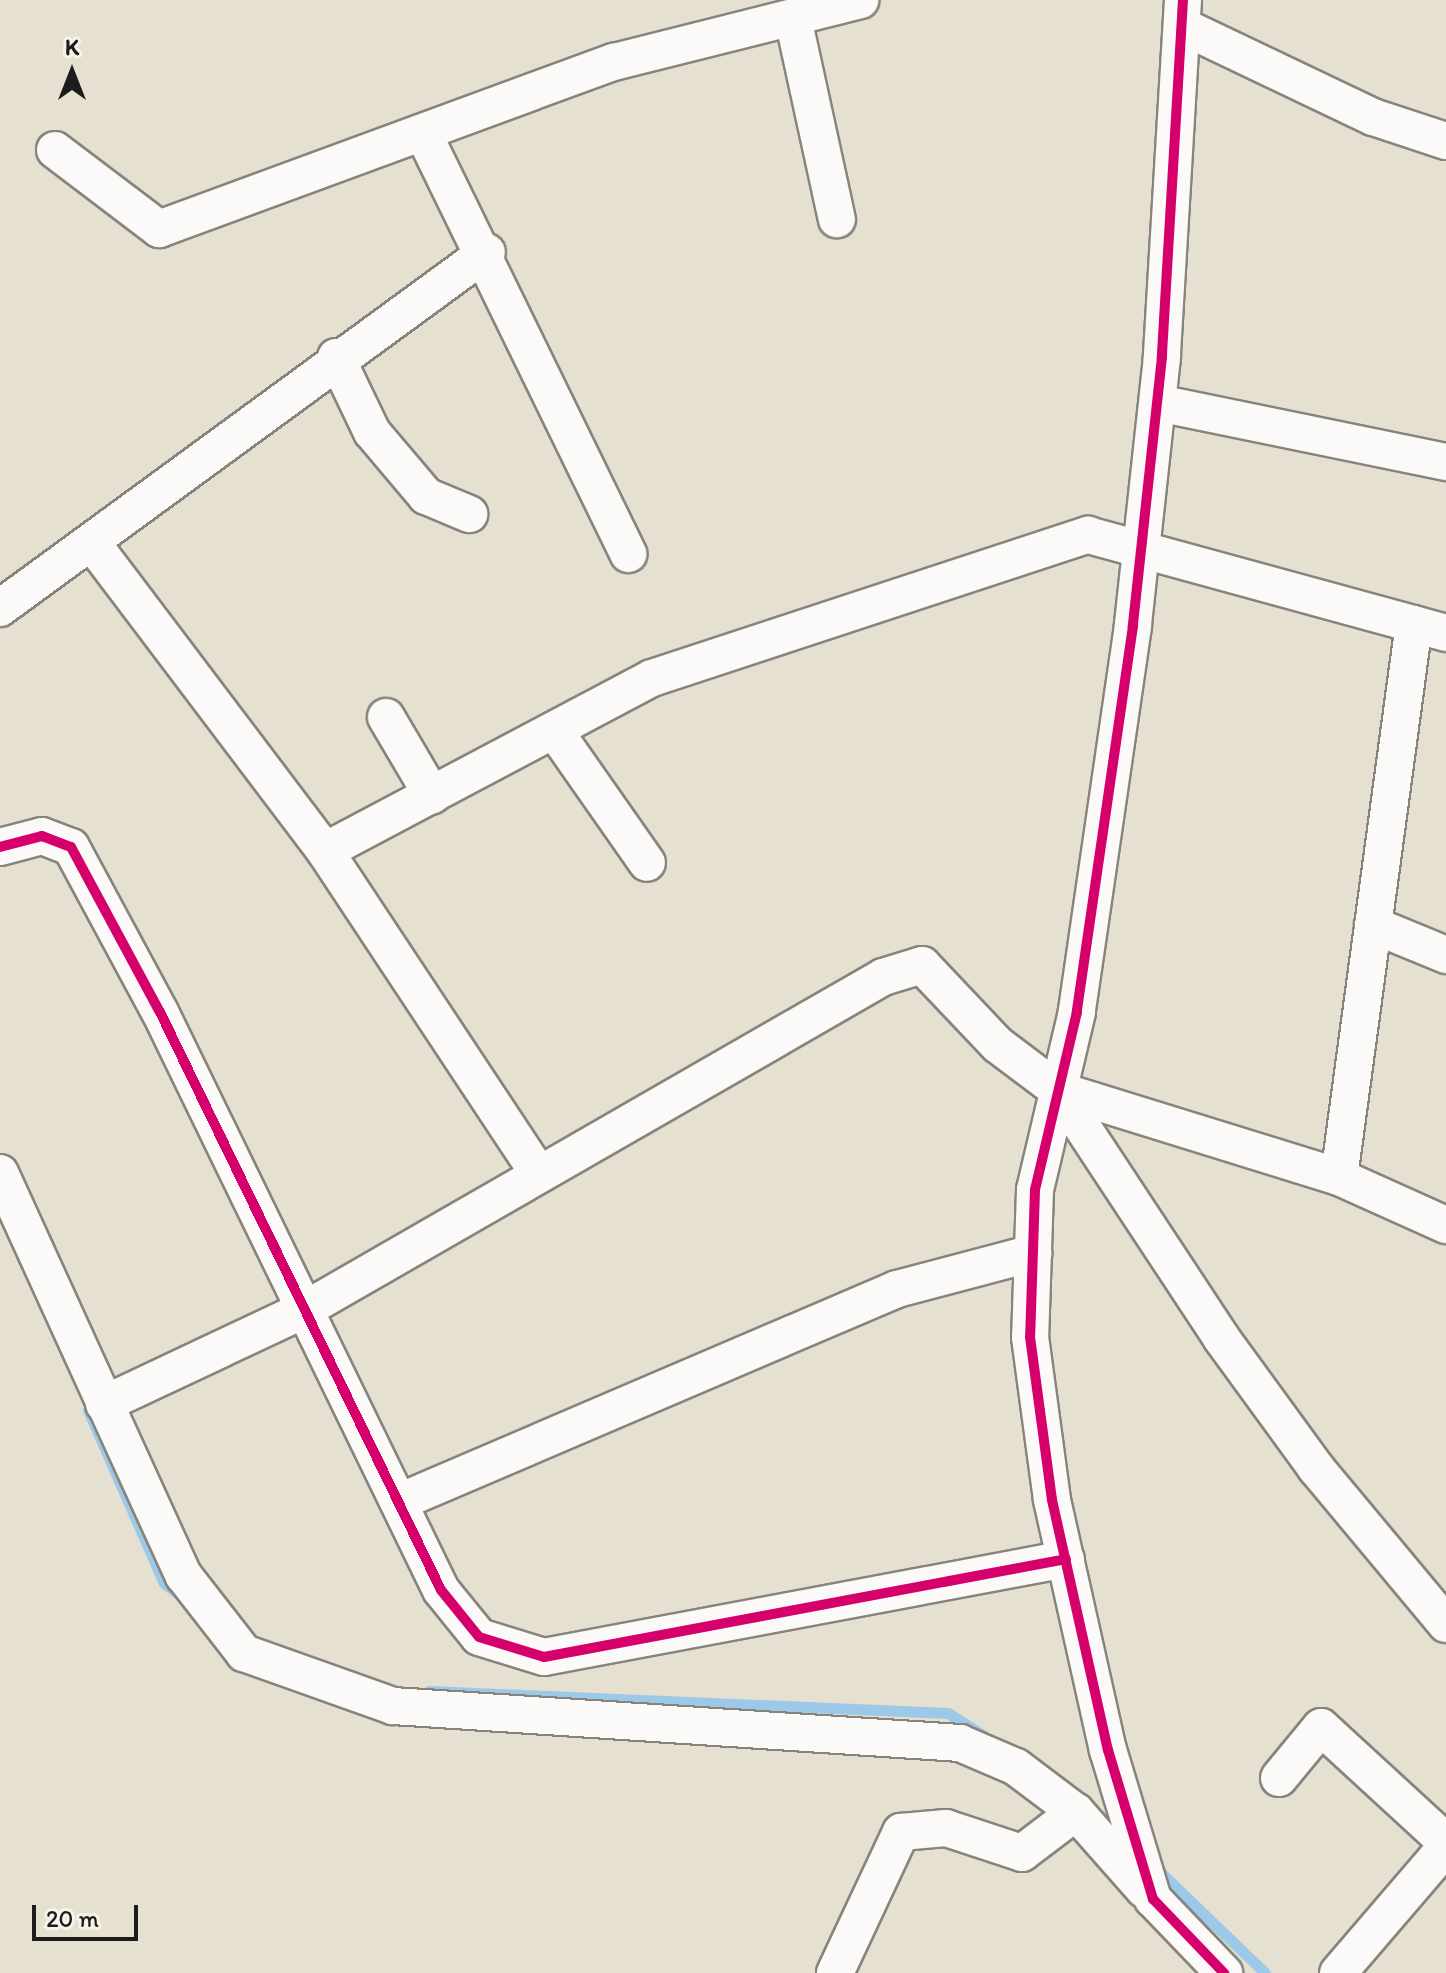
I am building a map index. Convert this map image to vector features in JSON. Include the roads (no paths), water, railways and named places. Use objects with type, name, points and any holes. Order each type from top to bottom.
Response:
[{"type":"street","points":[[55,150],[159,229],[425,137],[614,62],[860,0]]},
{"type":"street","points":[[1153,1899],[1108,1750],[1066,1559],[1030,1337],[1035,1190],[1077,1012],[1158,403],[1182,13],[1373,117],[1446,141]]},
{"type":"street","points":[[793,18],[837,219]]},
{"type":"street","points":[[425,137],[487,252],[628,554]]},
{"type":"street","points":[[0,608],[92,543],[336,357],[487,252]]},
{"type":"street","points":[[336,357],[372,432],[426,496],[469,514]]},
{"type":"street","points":[[1158,403],[1446,462]]},
{"type":"street","points":[[325,851],[652,678],[1088,535],[1141,547],[1430,629],[1373,925],[1339,1177]]},
{"type":"street","points":[[92,543],[325,851],[539,1174]]},
{"type":"street","points":[[386,717],[432,795]]},
{"type":"street","points":[[554,730],[647,863]]},
{"type":"street","points":[[0,847],[42,836],[71,847],[441,1590],[479,1637],[544,1657],[1066,1559]]},
{"type":"street","points":[[1373,925],[1446,955]]},
{"type":"street","points":[[104,1404],[304,1310],[883,977],[922,965],[998,1045],[1058,1090],[1339,1177],[1446,1225]]},
{"type":"street","points":[[1058,1090],[1231,1352],[1446,1624]]},
{"type":"street","points":[[0,1173],[184,1576],[244,1653],[393,1706],[960,1743],[1016,1767],[1076,1812],[1224,1973]]},
{"type":"street","points":[[399,1502],[897,1289],[1033,1253]]},
{"type":"street","points":[[1279,1778],[1321,1727],[1446,1844],[1338,1973]]},
{"type":"street","points":[[827,1972],[901,1832],[946,1828],[1022,1853],[1076,1812]]},
{"type":"waterway","points":[[88,1410],[164,1583],[181,1596]]},
{"type":"waterway","points":[[429,1691],[948,1713],[984,1736]]},
{"type":"waterway","points":[[1156,1868],[1265,1973]]}]
